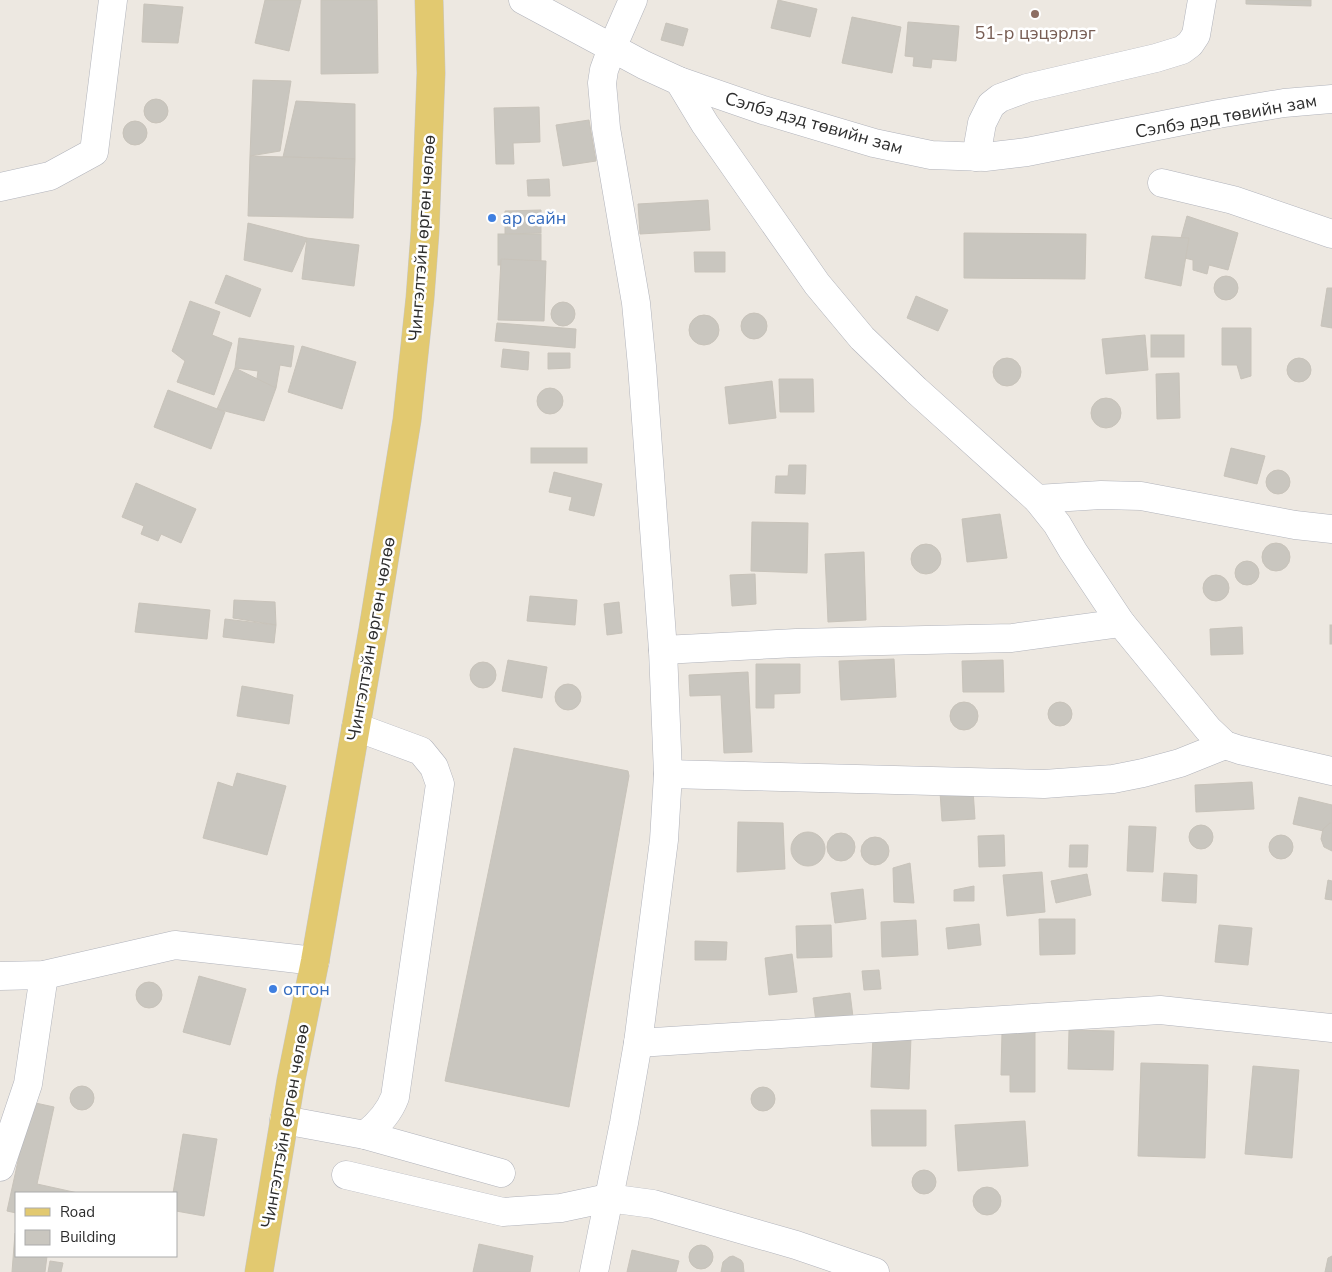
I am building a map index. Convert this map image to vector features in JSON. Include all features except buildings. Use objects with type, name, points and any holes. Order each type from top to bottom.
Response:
[{"type":"main road","name":"Чингэлтэйн өргөн чөлөө","points":[[260,1272],[284,1120],[356,727],[407,420],[420,298],[429,153],[431,73],[429,0]]},
{"type":"street","points":[[0,188],[50,176],[94,152],[113,0]]},
{"type":"street","name":"Сэлбэ дэд төвийн зам","points":[[523,0],[644,65],[679,81],[763,110],[874,144],[931,155],[976,157],[1027,152],[1264,106],[1332,99]]},
{"type":"street","points":[[594,1272],[638,1043],[664,840],[668,774],[663,650],[636,303],[606,128],[602,82],[612,48],[633,0]]},
{"type":"street","points":[[976,157],[982,123],[991,105],[1000,98],[1027,88],[1177,52],[1186,48],[1195,38],[1202,0]]},
{"type":"street","points":[[679,81],[705,124],[817,284],[862,338],[1037,499],[1057,524],[1121,623],[1208,729],[1225,745],[1332,771]]},
{"type":"street","points":[[1162,183],[1233,200],[1332,234]]},
{"type":"street","points":[[1037,499],[1101,495],[1141,496],[1295,525],[1332,529]]},
{"type":"street","points":[[663,650],[796,643],[1012,638],[1121,623]]},
{"type":"street","points":[[356,727],[421,751],[434,767],[440,784],[395,1096],[391,1107],[381,1121],[365,1135]]},
{"type":"street","points":[[668,774],[1044,784],[1113,779],[1143,773],[1180,763],[1225,745]]},
{"type":"street","points":[[0,976],[44,975],[175,945],[314,962]]},
{"type":"street","points":[[0,1167],[28,1084],[44,975]]},
{"type":"street","points":[[638,1043],[1160,1010],[1332,1028]]},
{"type":"street","points":[[284,1120],[365,1135],[501,1173]]},
{"type":"street","points":[[346,1175],[503,1212],[561,1208],[608,1198],[653,1204],[796,1245],[875,1272]]},
{"type":"place","name":"51-р цэцэрлэг","points":[[1035,14]]},
{"type":"place","name":"ар сайн","points":[[492,218]]},
{"type":"place","name":"отгон","points":[[273,989]]}]
